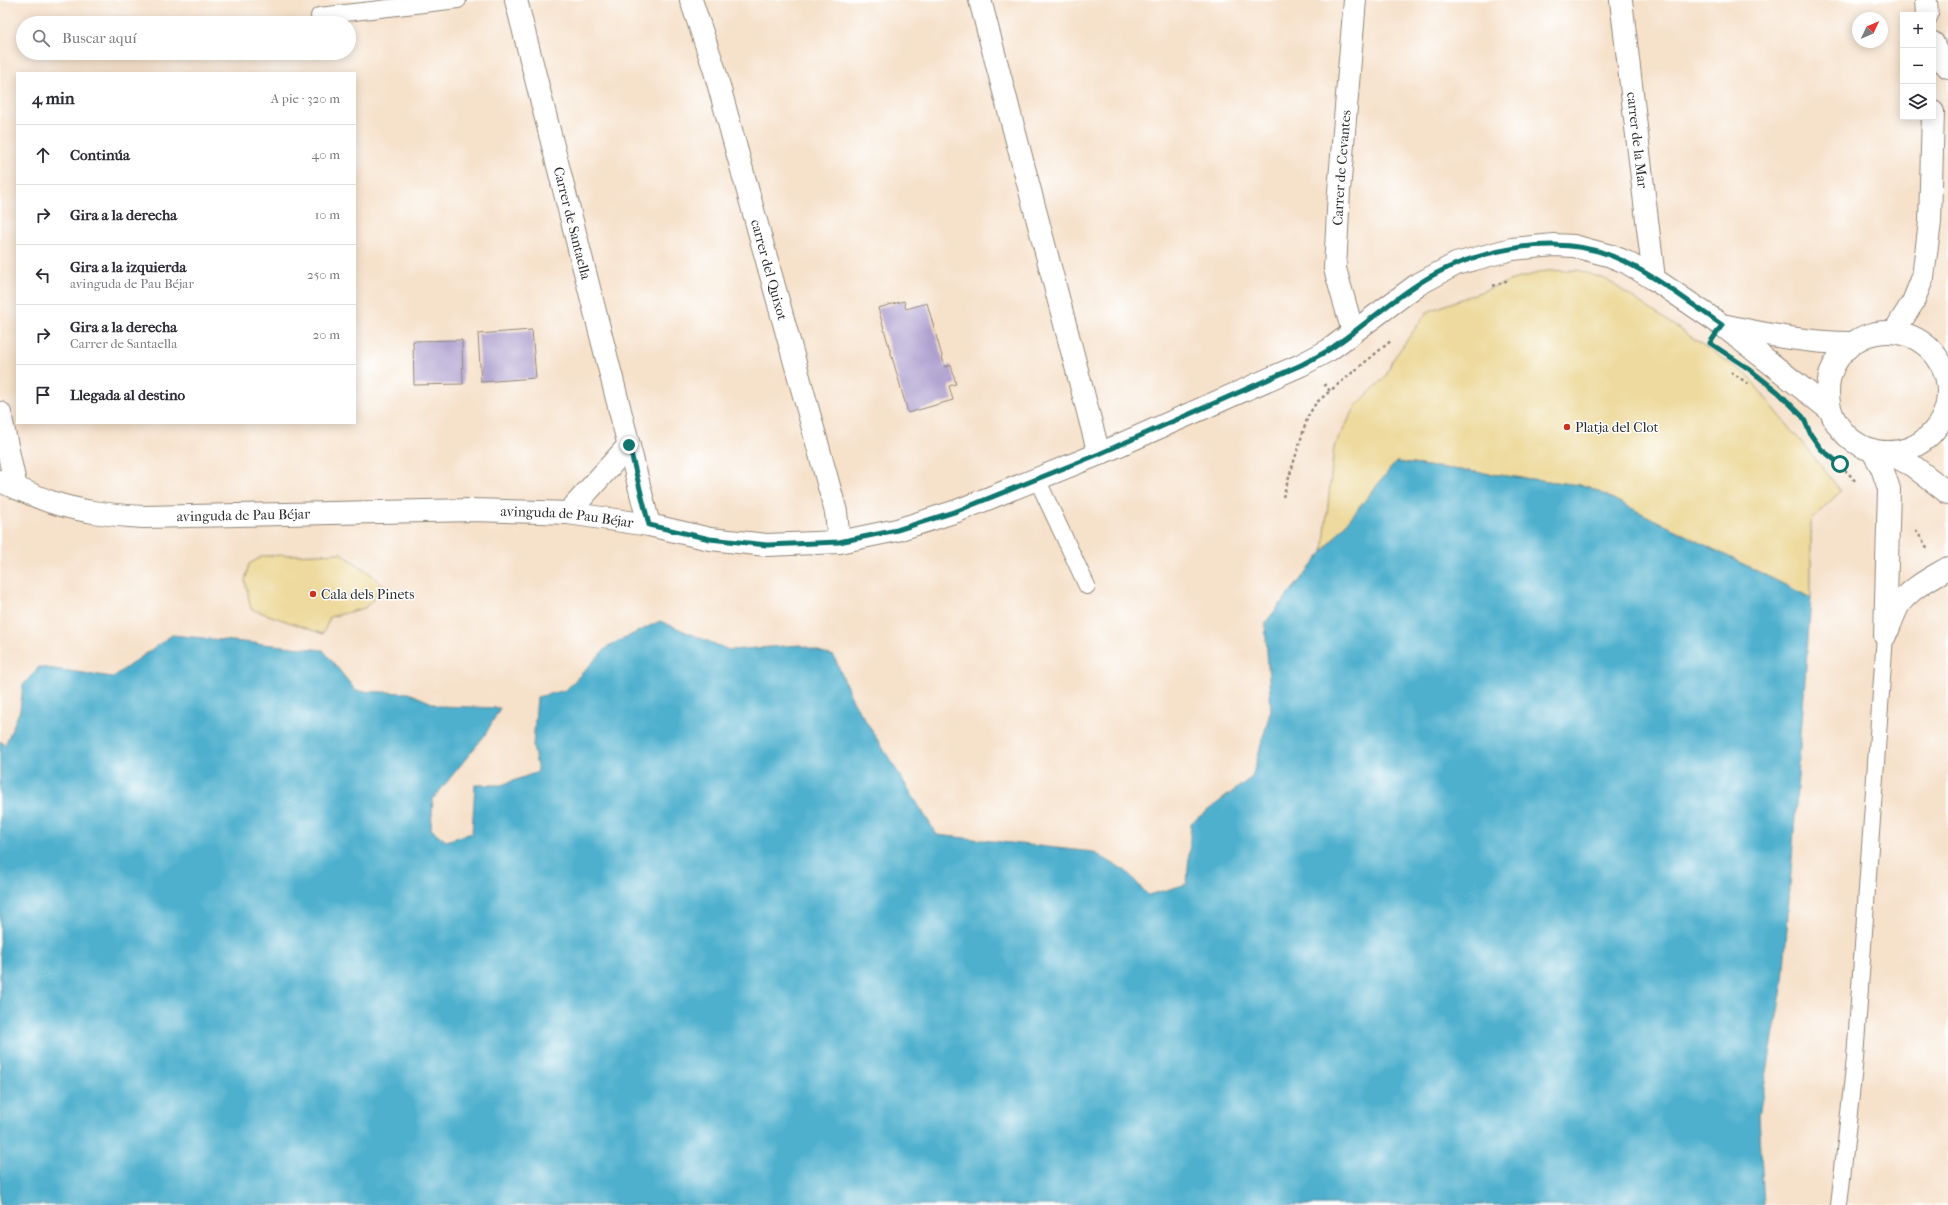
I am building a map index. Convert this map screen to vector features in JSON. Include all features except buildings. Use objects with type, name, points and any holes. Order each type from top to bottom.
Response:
[{"type":"street","name":"Carrer de Santaella","points":[[516,0],[649,525]]},
{"type":"street","name":"carrer del Quixot","points":[[691,0],[714,68],[836,512],[839,542]]},
{"type":"street","points":[[980,0],[1099,454]]},
{"type":"street","name":"Carrer de Cevantes","points":[[1353,332],[1335,269],[1339,191],[1354,0]]},
{"type":"street","name":"carrer de la Mar","points":[[1621,0],[1654,279]]},
{"type":"street","points":[[1926,0],[1927,12]]},
{"type":"street","points":[[1935,48],[1939,57],[1948,67]]},
{"type":"street","points":[[1894,332],[1913,302],[1923,277],[1930,222],[1933,120]]},
{"type":"street","name":"avinguda de Pau Béjar","points":[[8,484],[51,502],[88,511],[136,516],[473,510],[568,513],[649,525],[710,539],[767,545],[839,542],[905,527],[957,511],[1099,454],[1301,365],[1328,350],[1417,285],[1438,272],[1474,258],[1512,249],[1554,245],[1595,250],[1626,262],[1722,325],[1830,410]]},
{"type":"street","name":"avinguda de Pau Béjar","points":[[1722,325],[1756,333],[1815,341],[1852,343]]},
{"type":"street","points":[[1880,451],[1906,449],[1923,441],[1946,414],[1948,397],[1946,361],[1936,356],[1924,344],[1910,336],[1894,332],[1879,332],[1865,336],[1852,343],[1839,356],[1830,373],[1827,392],[1830,410],[1837,424],[1846,435],[1859,444],[1880,451],[1913,466],[1948,493]]},
{"type":"street","points":[[0,413],[8,484]]},
{"type":"street","points":[[568,513],[629,445]]},
{"type":"street","points":[[1880,451],[1882,468],[1889,489],[1885,636]]},
{"type":"street","points":[[1885,636],[1898,606],[1911,592],[1945,569]]},
{"type":"lane","points":[[319,16],[458,0]]},
{"type":"lane","points":[[1037,479],[1087,586]]},
{"type":"lane","points":[[1839,1205],[1855,1058],[1885,636]]},
{"type":"path","points":[[1493,286],[1506,281]]},
{"type":"path","points":[[1283,497],[1308,416],[1316,403],[1394,339]]},
{"type":"path","points":[[1731,372],[1752,386]]},
{"type":"path","points":[[1321,381],[1330,391]]},
{"type":"path","points":[[1808,429],[1821,449],[1840,464],[1858,486]]},
{"type":"path","points":[[1889,517],[1916,530],[1945,569]]},
{"type":"sand","name":"Platja del Clot","points":[[1578,270],[1607,280],[1747,375],[1841,491],[1811,520],[1811,598],[1587,486],[1396,462],[1323,552],[1334,447],[1356,406],[1386,376],[1392,361],[1427,312],[1512,280],[1546,271]]},
{"type":"sand","name":"Cala dels Pinets","points":[[341,553],[367,571],[385,587],[365,608],[330,617],[323,634],[251,609],[245,581],[249,564],[263,556]]},
{"type":"water","points":[[1396,462],[1587,486],[1811,598],[1783,983],[1759,1116],[1764,1205],[0,1205],[0,741],[5,745],[20,710],[23,685],[39,667],[113,677],[172,635],[323,650],[356,691],[409,693],[439,706],[500,708],[485,735],[433,799],[431,829],[446,841],[472,833],[475,785],[501,785],[538,772],[533,746],[537,697],[566,690],[608,646],[660,621],[729,650],[800,645],[834,656],[852,699],[937,835],[1093,852],[1126,871],[1148,895],[1187,884],[1191,823],[1252,777],[1271,709],[1265,623]]},
{"type":"place","name":"Platja del Clot","points":[[1567,427]]},
{"type":"place","name":"Cala dels Pinets","points":[[313,594]]},
{"type":"route","points":[[629,445],[649,525],[710,539],[767,545],[839,542],[897,530],[957,511],[1099,454],[1301,365],[1328,350],[1417,285],[1438,272],[1456,264],[1512,249],[1554,245],[1574,246],[1595,250],[1626,262],[1722,325],[1710,343],[1749,369],[1778,392],[1803,417],[1811,435],[1821,449],[1840,464]]}]
